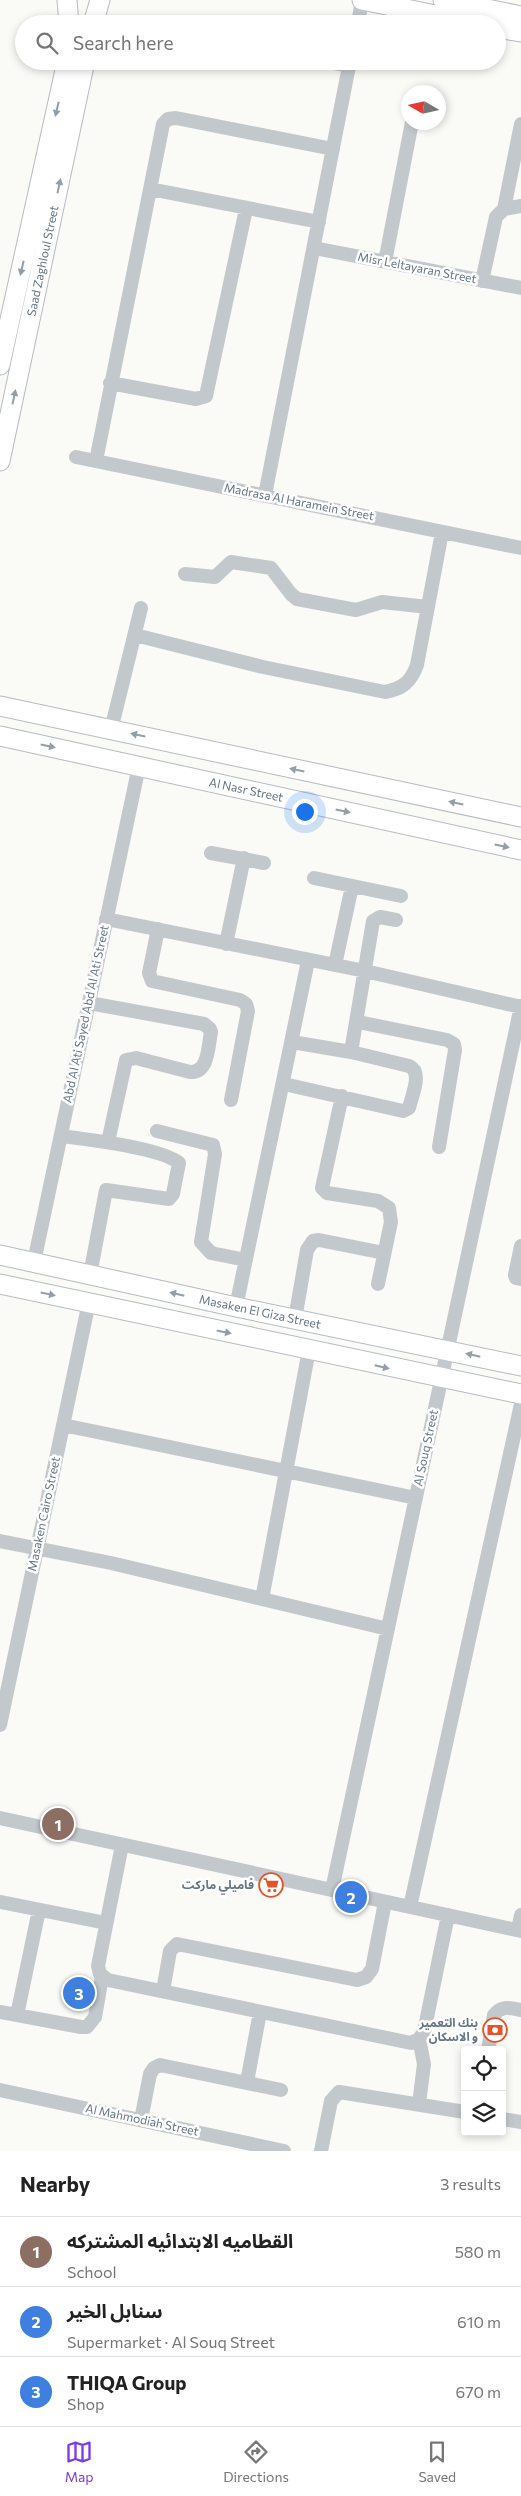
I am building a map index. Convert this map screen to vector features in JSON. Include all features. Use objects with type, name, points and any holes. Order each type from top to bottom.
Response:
[{"type":"street","points":[[68,0],[69,15]]},
{"type":"street","points":[[96,15],[100,0]]},
{"type":"street","points":[[360,15],[362,0],[435,15]]},
{"type":"street","points":[[443,0],[521,16]]},
{"type":"street","points":[[506,30],[521,32]]},
{"type":"street","name":"Saad Zaghloul Street","points":[[0,364],[65,70]]},
{"type":"street","name":"Saad Zaghloul Street","points":[[0,461],[84,70]]},
{"type":"street","points":[[265,495],[349,70]]},
{"type":"street","points":[[96,460],[161,128],[165,121],[172,118],[333,149]]},
{"type":"street","points":[[482,281],[494,222],[504,208],[521,124]]},
{"type":"street","points":[[385,262],[410,130]]},
{"type":"street","points":[[150,189],[319,222]]},
{"type":"street","points":[[504,208],[521,206]]},
{"type":"street","points":[[110,383],[196,399],[206,396],[246,209]]},
{"type":"street","name":"Misr Leltayaran Street","points":[[314,248],[521,288]]},
{"type":"street","name":"Madrasa Al Haramein Street","points":[[76,456],[521,548]]},
{"type":"street","points":[[135,635],[272,669],[385,692],[396,690],[414,676],[442,532]]},
{"type":"street","points":[[185,574],[215,577],[227,563],[234,561],[271,568],[297,599],[356,610],[382,602],[428,607]]},
{"type":"street","points":[[112,730],[141,608]]},
{"type":"street","points":[[0,706],[521,817]]},
{"type":"street","name":"Al Nasr Street","points":[[0,736],[521,850]]},
{"type":"street","name":"Abd Al Ati Sayed Abd Al Ati Street","points":[[34,1262],[139,766]]},
{"type":"street","points":[[211,853],[264,863]]},
{"type":"street","points":[[226,944],[244,858]]},
{"type":"street","points":[[314,878],[401,896]]},
{"type":"street","points":[[335,965],[352,886]]},
{"type":"street","points":[[351,1052],[358,1022],[373,921],[380,917],[396,920]]},
{"type":"street","points":[[106,919],[365,971],[521,1006]]},
{"type":"street","points":[[158,929],[149,973],[152,981],[240,1000],[246,1004],[248,1011],[231,1100]]},
{"type":"street","points":[[236,1307],[284,1084],[308,961]]},
{"type":"street","points":[[89,1003],[204,1024],[211,1032],[204,1066],[198,1071],[190,1072],[136,1058],[126,1060],[108,1142]]},
{"type":"street","name":"Al Souq Street","points":[[332,1890],[521,1006]]},
{"type":"street","points":[[358,1022],[447,1040],[454,1044],[455,1050],[439,1147]]},
{"type":"street","points":[[284,1084],[405,1111],[410,1108],[417,1075],[415,1069],[409,1066],[351,1052],[292,1042]]},
{"type":"street","points":[[342,1096],[322,1188],[327,1193],[378,1202],[389,1208],[391,1222],[378,1284]]},
{"type":"street","points":[[157,1131],[213,1145],[215,1154],[201,1242],[211,1253],[246,1260]]},
{"type":"street","points":[[61,1136],[108,1142],[173,1159],[180,1166],[173,1194],[169,1199],[106,1190],[90,1275]]},
{"type":"street","points":[[295,1319],[307,1250],[313,1241],[319,1240],[384,1253]]},
{"type":"street","points":[[521,1246],[515,1274],[516,1278],[521,1279]]},
{"type":"street","name":"Masaken El Giza Street","points":[[0,1255],[236,1307],[521,1366]]},
{"type":"street","points":[[0,1284],[441,1379],[521,1394]]},
{"type":"street","name":"Masaken Cairo Street","points":[[0,1725],[89,1302]]},
{"type":"street","points":[[262,1599],[309,1350]]},
{"type":"street","points":[[410,1907],[521,1404]]},
{"type":"street","points":[[63,1425],[416,1498]]},
{"type":"street","points":[[0,1541],[111,1563],[388,1629]]},
{"type":"street","points":[[0,1818],[519,1931],[521,1915]]},
{"type":"street","points":[[0,2012],[87,2027],[95,2018],[102,1977],[98,1966],[122,1845]]},
{"type":"street","points":[[1,1902],[106,1923]]},
{"type":"street","points":[[163,1991],[170,1950],[177,1944],[357,1980],[362,1979],[372,1969],[385,1902]]},
{"type":"street","points":[[17,2015],[39,1910]]},
{"type":"street","points":[[102,1977],[406,2043],[419,2039],[424,2032],[448,1915]]},
{"type":"street","points":[[489,2046],[494,2015],[498,2010],[508,2008],[521,2010]]},
{"type":"street","points":[[247,2082],[260,2012]]},
{"type":"street","points":[[419,2039],[424,2064],[419,2104]]},
{"type":"street","points":[[141,2120],[150,2074],[157,2066],[163,2065],[281,2090]]},
{"type":"street","name":"Al Mahmodiah Street","points":[[0,2090],[278,2150]]},
{"type":"street","points":[[321,2151],[331,2101],[339,2092],[461,2111]]},
{"type":"street","points":[[506,2120],[521,2122]]},
{"type":"place","name":"القطاميه الابتدائيه المشتركه","points":[[58,1824]]},
{"type":"place","name":"فاميلي ماركت","points":[[271,1885]]},
{"type":"place","name":"سنابل الخير","points":[[351,1897]]},
{"type":"place","name":"THIQA Group","points":[[79,1993]]},
{"type":"place","name":"بنك التعمير و الاسكان","points":[[495,2030]]}]
